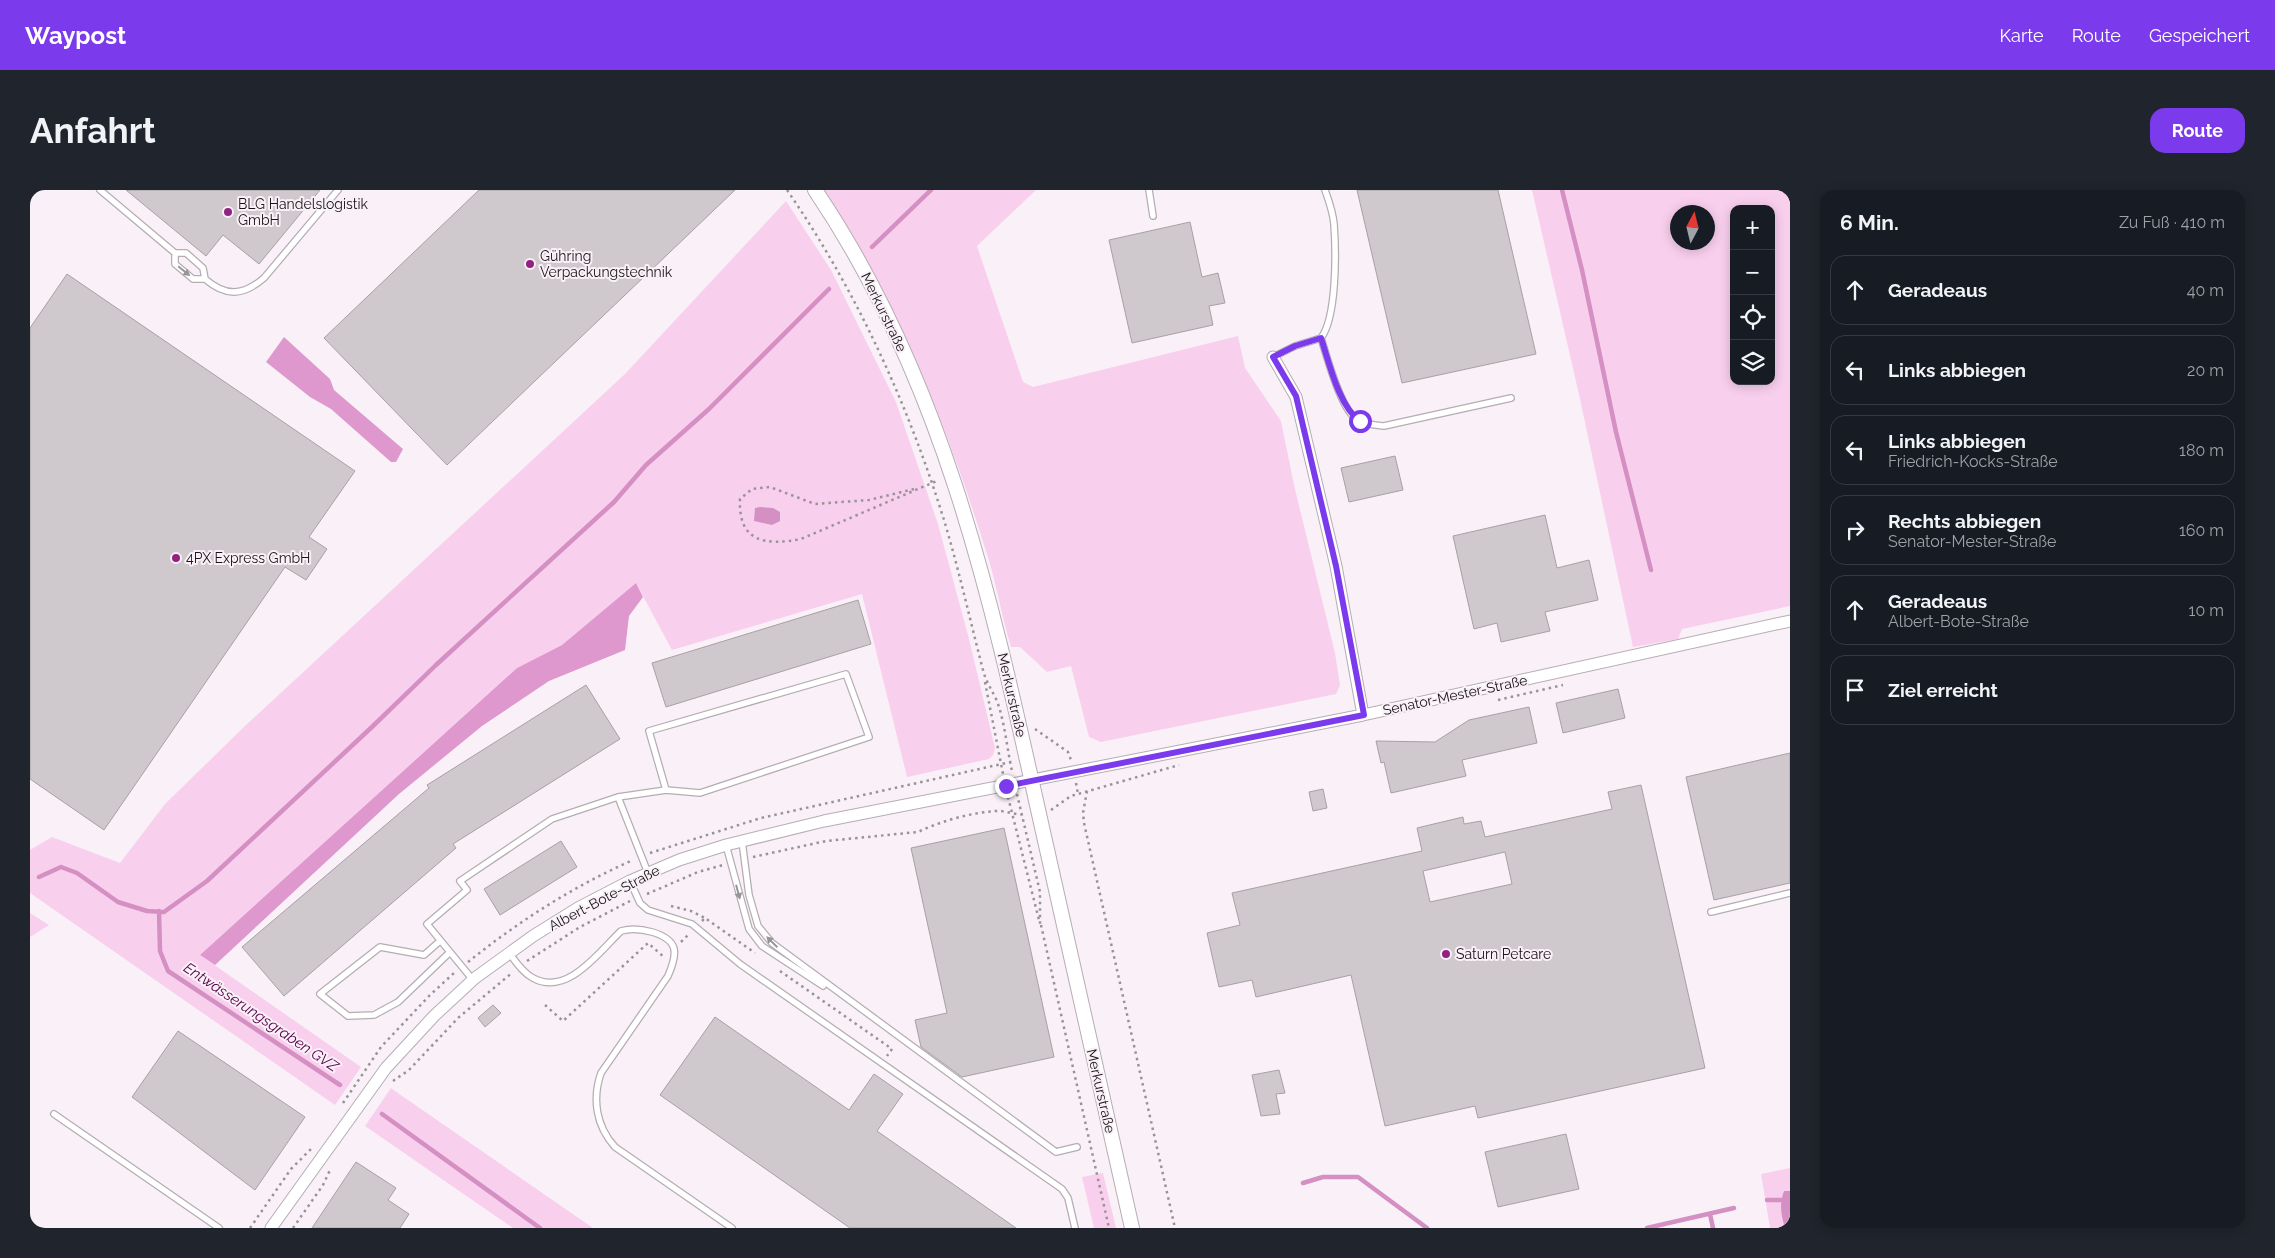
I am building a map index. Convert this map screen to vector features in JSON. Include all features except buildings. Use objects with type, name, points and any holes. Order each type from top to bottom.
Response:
[{"type":"street","name":"Merkurstraße","points":[[815,190],[852,251],[900,344],[926,403],[953,475],[985,582],[1132,1228]]},
{"type":"street","points":[[1273,357],[1296,396],[1336,566],[1364,715]]},
{"type":"street","name":"Senator-Mester-Straße","points":[[1031,781],[1364,715],[1790,621]]},
{"type":"street","name":"Albert-Bote-Straße","points":[[271,1228],[386,1068],[428,1022],[472,980],[509,952],[578,908],[648,873],[679,860],[726,845],[824,821],[1031,781]]},
{"type":"lane","points":[[100,190],[175,252],[186,252],[203,268],[204,279]]},
{"type":"lane","points":[[175,252],[175,264],[193,279],[204,279],[214,287],[233,293],[251,289],[264,278],[338,190]]},
{"type":"lane","points":[[1149,190],[1153,216]]},
{"type":"lane","points":[[1273,357],[1295,346],[1321,338],[1329,323],[1335,257],[1334,222],[1325,190]]},
{"type":"lane","points":[[1321,338],[1344,401],[1353,416],[1372,424],[1384,426],[1511,398]]},
{"type":"lane","points":[[472,980],[460,968],[427,924],[467,890],[460,881],[552,819],[618,797],[666,790],[700,794],[869,738],[846,674],[649,731],[666,790]]},
{"type":"lane","points":[[618,797],[648,873]]},
{"type":"lane","points":[[742,841],[749,895],[758,926],[772,943],[1056,1152],[1077,1147]]},
{"type":"lane","points":[[726,845],[748,930],[762,946],[866,1014]]},
{"type":"lane","points":[[630,881],[640,903],[648,910],[682,920],[696,927],[740,964],[1062,1189],[1068,1198],[1075,1228]]},
{"type":"lane","points":[[1711,912],[1790,893]]},
{"type":"lane","points":[[509,952],[532,978],[546,983],[560,983],[571,978],[621,932],[631,929],[642,929],[664,935],[670,940],[675,955],[668,976],[601,1072],[598,1083],[597,1112],[604,1132],[616,1147],[732,1228]]},
{"type":"lane","points":[[440,941],[424,955],[380,947],[320,994],[348,1016],[374,1015],[398,1002],[449,953]]},
{"type":"lane","points":[[54,1114],[219,1228]]},
{"type":"path","points":[[787,190],[828,255],[864,321],[896,391],[931,483],[964,590],[989,690],[997,702],[1010,762],[1012,815],[1017,828],[1031,895],[1040,925],[1109,1228]]},
{"type":"path","points":[[914,489],[869,500],[815,504],[770,487],[752,488],[740,499],[740,520],[746,532],[762,540],[780,543],[801,539],[914,489],[953,475]]},
{"type":"path","points":[[984,673],[1001,764],[1022,815],[1040,892],[1040,925]]},
{"type":"path","points":[[1033,728],[1068,752],[1078,794]]},
{"type":"path","points":[[340,1108],[381,1047],[429,996],[460,968],[514,927],[562,896],[601,874],[642,856],[724,828],[760,818],[1026,759]]},
{"type":"path","points":[[1087,791],[1083,813],[1084,823],[1175,1228]]},
{"type":"path","points":[[744,859],[826,841],[918,832],[931,826],[994,810],[1012,815],[1038,812]]},
{"type":"path","points":[[388,1086],[409,1070],[458,1018],[520,966],[580,927],[637,898],[698,872],[731,863]]},
{"type":"path","points":[[545,1005],[564,1021],[648,943],[664,959],[705,918],[762,958]]},
{"type":"path","points":[[778,970],[892,1049],[882,1063]]},
{"type":"path","points":[[250,1228],[291,1169],[318,1141]]},
{"type":"path","points":[[293,1228],[323,1185],[332,1164]]},
{"type":"shaded area","points":[[824,190],[1036,190],[977,246],[1023,382],[1033,387],[1238,336],[1245,368],[1281,421],[1294,485],[1335,653],[1340,685],[1336,694],[1101,742],[1089,737],[1071,666],[1047,672],[1020,647],[1011,647],[989,560],[954,455],[936,409],[917,363],[874,275]]},
{"type":"shaded area","points":[[1532,190],[1790,190],[1790,606],[1682,629],[1678,639],[1633,647],[1580,399]]},
{"type":"shaded area","points":[[786,201],[831,270],[896,402],[938,524],[969,639],[995,748],[993,755],[989,759],[907,777],[862,594],[672,650],[636,583],[562,645],[517,668],[200,955],[361,1067],[335,1105],[30,893],[30,850],[52,837],[120,863],[165,804],[245,726],[625,374]]},
{"type":"shaded area","points":[[284,337],[330,379],[334,390],[403,449],[396,462],[391,462],[331,409],[310,397],[266,362]]},
{"type":"shaded area","points":[[755,508],[773,508],[780,512],[780,521],[772,525],[754,521]]},
{"type":"shaded area","points":[[636,583],[643,597],[629,616],[625,650],[549,681],[482,726],[399,794],[215,965],[200,955],[517,668],[562,645]]},
{"type":"shaded area","points":[[30,913],[49,925],[30,937]]},
{"type":"shaded area","points":[[391,1088],[593,1228],[513,1228],[365,1126]]},
{"type":"shaded area","points":[[1790,1168],[1790,1228],[1770,1228],[1761,1174]]},
{"type":"shaded area","points":[[1103,1173],[1116,1228],[1094,1228],[1082,1177]]},
{"type":"shaded area","points":[[1784,1191],[1790,1191],[1790,1228],[1785,1228],[1782,1214],[1781,1201]]},
{"type":"waterway","points":[[872,247],[931,190]]},
{"type":"waterway","points":[[1562,190],[1582,270],[1616,432],[1651,570]]},
{"type":"waterway","points":[[39,877],[61,867],[77,873],[118,902],[147,911],[164,912],[207,881],[436,665],[614,502],[646,465],[709,409],[829,289]]},
{"type":"waterway","name":"Entwässerungsgraben GVZ","points":[[159,911],[160,951],[168,971],[340,1085]]},
{"type":"waterway","name":"Entwässerungsgraben GVZ","points":[[382,1114],[540,1228]]},
{"type":"waterway","points":[[1303,1183],[1323,1177],[1358,1177],[1427,1228]]},
{"type":"waterway","points":[[1767,1200],[1781,1200]]},
{"type":"waterway","points":[[1647,1228],[1734,1208]]},
{"type":"waterway","points":[[1710,1214],[1713,1228]]},
{"type":"place","name":"BLG Handelslogistik GmbH","points":[[228,212]]},
{"type":"place","name":"Gühring Verpackungstechnik","points":[[530,264]]},
{"type":"place","name":"4PX Express GmbH","points":[[176,558]]},
{"type":"place","name":"Saturn Petcare","points":[[1446,954]]},
{"type":"route","points":[[1006,786],[1364,715],[1336,566],[1296,396],[1273,357],[1295,346],[1314,342],[1321,338],[1344,401],[1353,416],[1360,421]]}]
